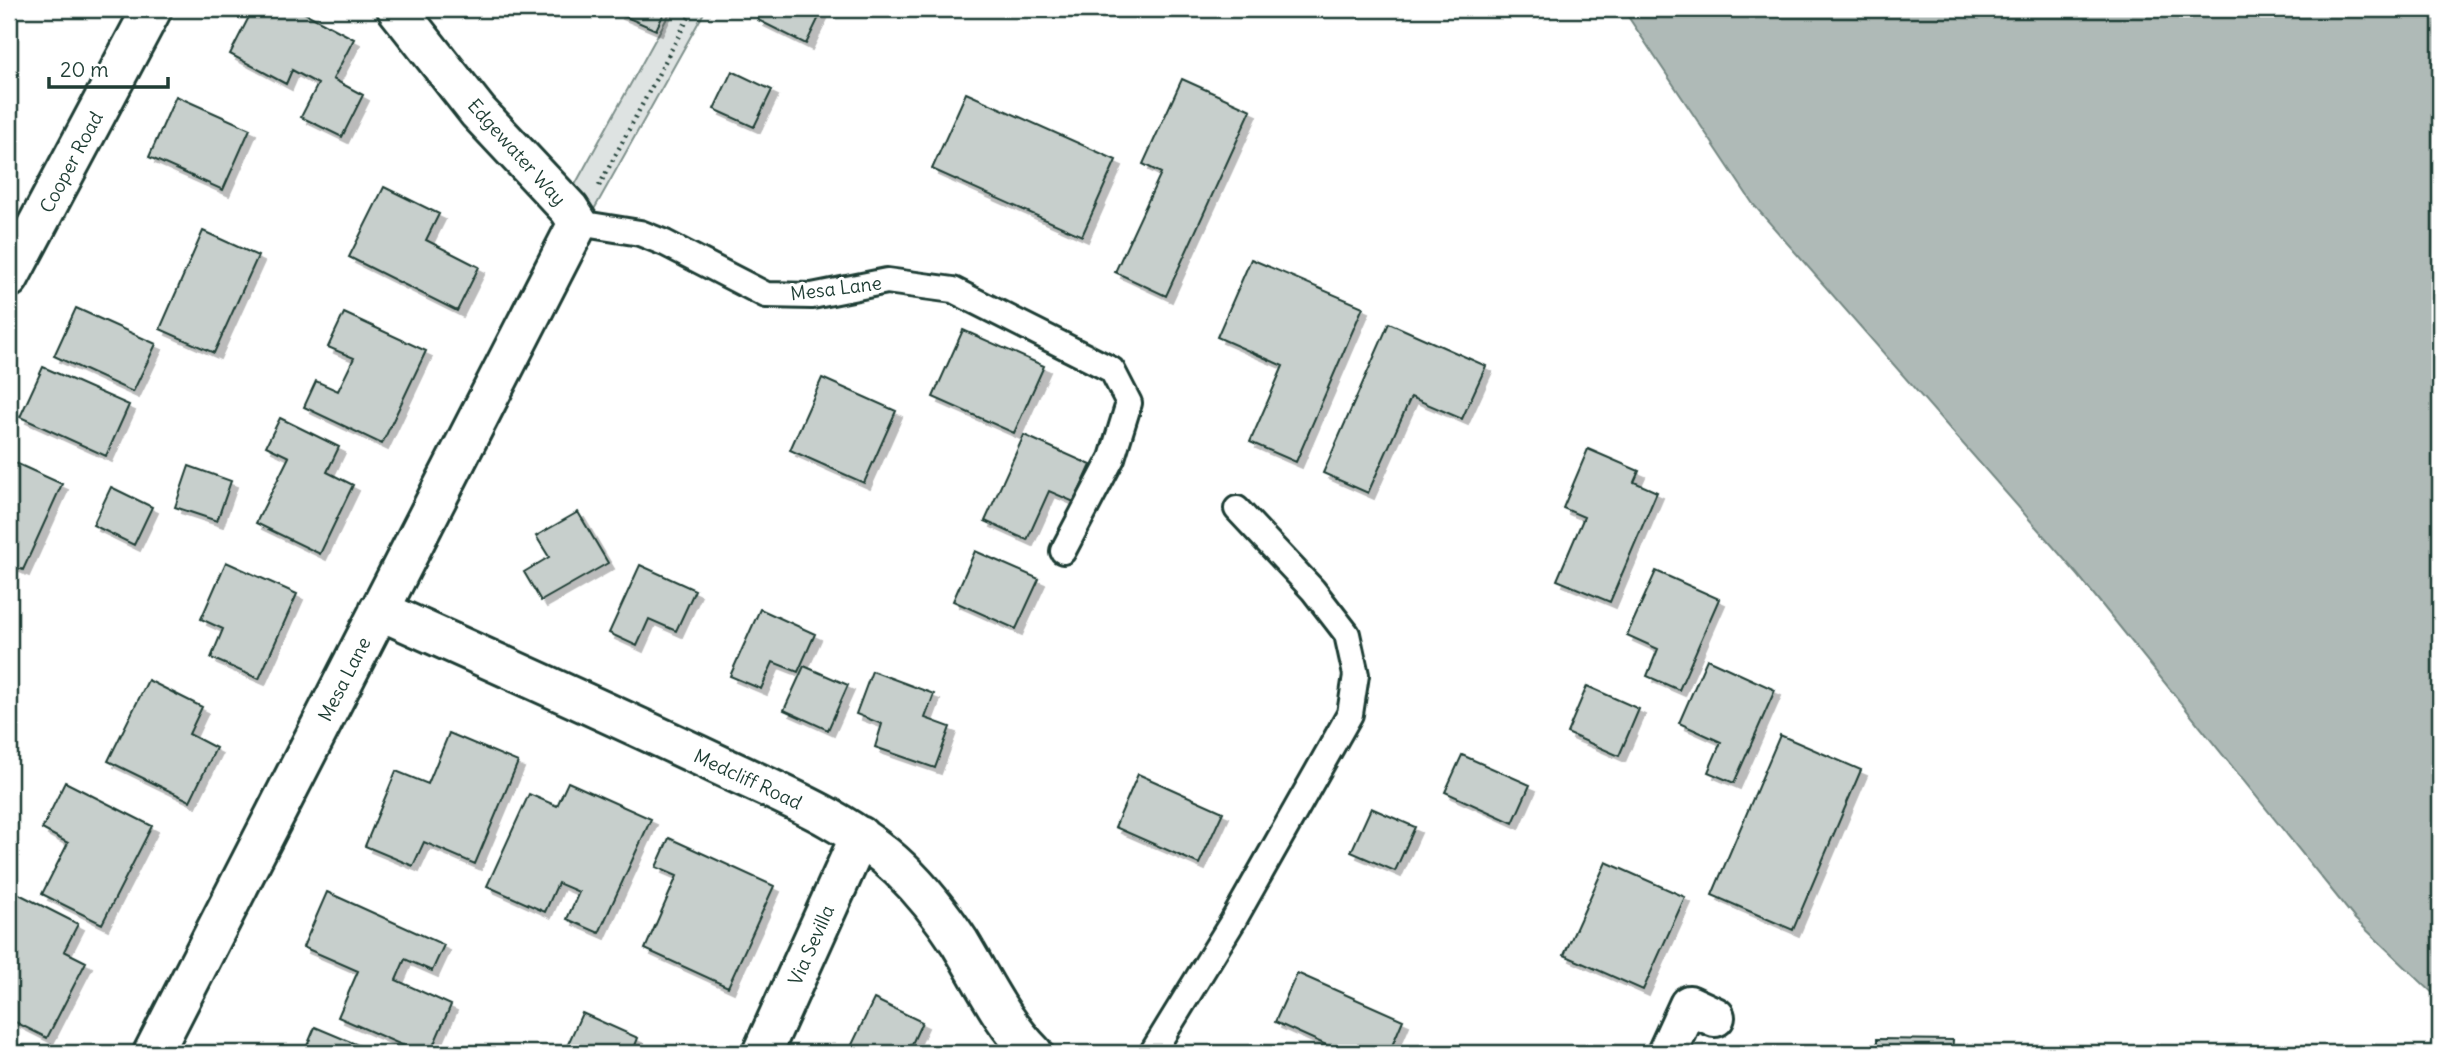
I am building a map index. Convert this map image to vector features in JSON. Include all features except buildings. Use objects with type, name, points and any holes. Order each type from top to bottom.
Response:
[{"type":"street","name":"Cooper Road","points":[[9,278],[152,9]]},
{"type":"street","name":"Edgewater Way","points":[[397,9],[478,112],[569,209],[578,223],[537,306]]},
{"type":"street","name":"Mesa Lane","points":[[153,1053],[537,306]]},
{"type":"street","name":"Medcliff Road","points":[[379,610],[661,737],[829,817],[860,836],[900,868],[932,904],[960,943],[992,1000],[1033,1053]]},
{"type":"street","name":"Via Sevilla","points":[[762,1053],[860,836]]},
{"type":"street","points":[[1667,1053],[1689,1005],[1715,1017]]},
{"type":"lane","name":"Mesa Lane","points":[[578,223],[640,233],[766,295],[812,296],[887,281],[953,290],[1112,370],[1129,403],[1112,458],[1063,551]]},
{"type":"lane","points":[[1152,1053],[1233,921],[1350,715],[1356,675],[1347,634],[1313,590],[1237,509]]},
{"type":"path","points":[[578,223],[693,9]]},
{"type":"shaded area","points":[[672,9],[706,9],[587,222],[571,192]]},
{"type":"shaded area","points":[[1623,9],[2440,9],[2440,1000],[2355,919],[2078,575],[1753,204]]}]
